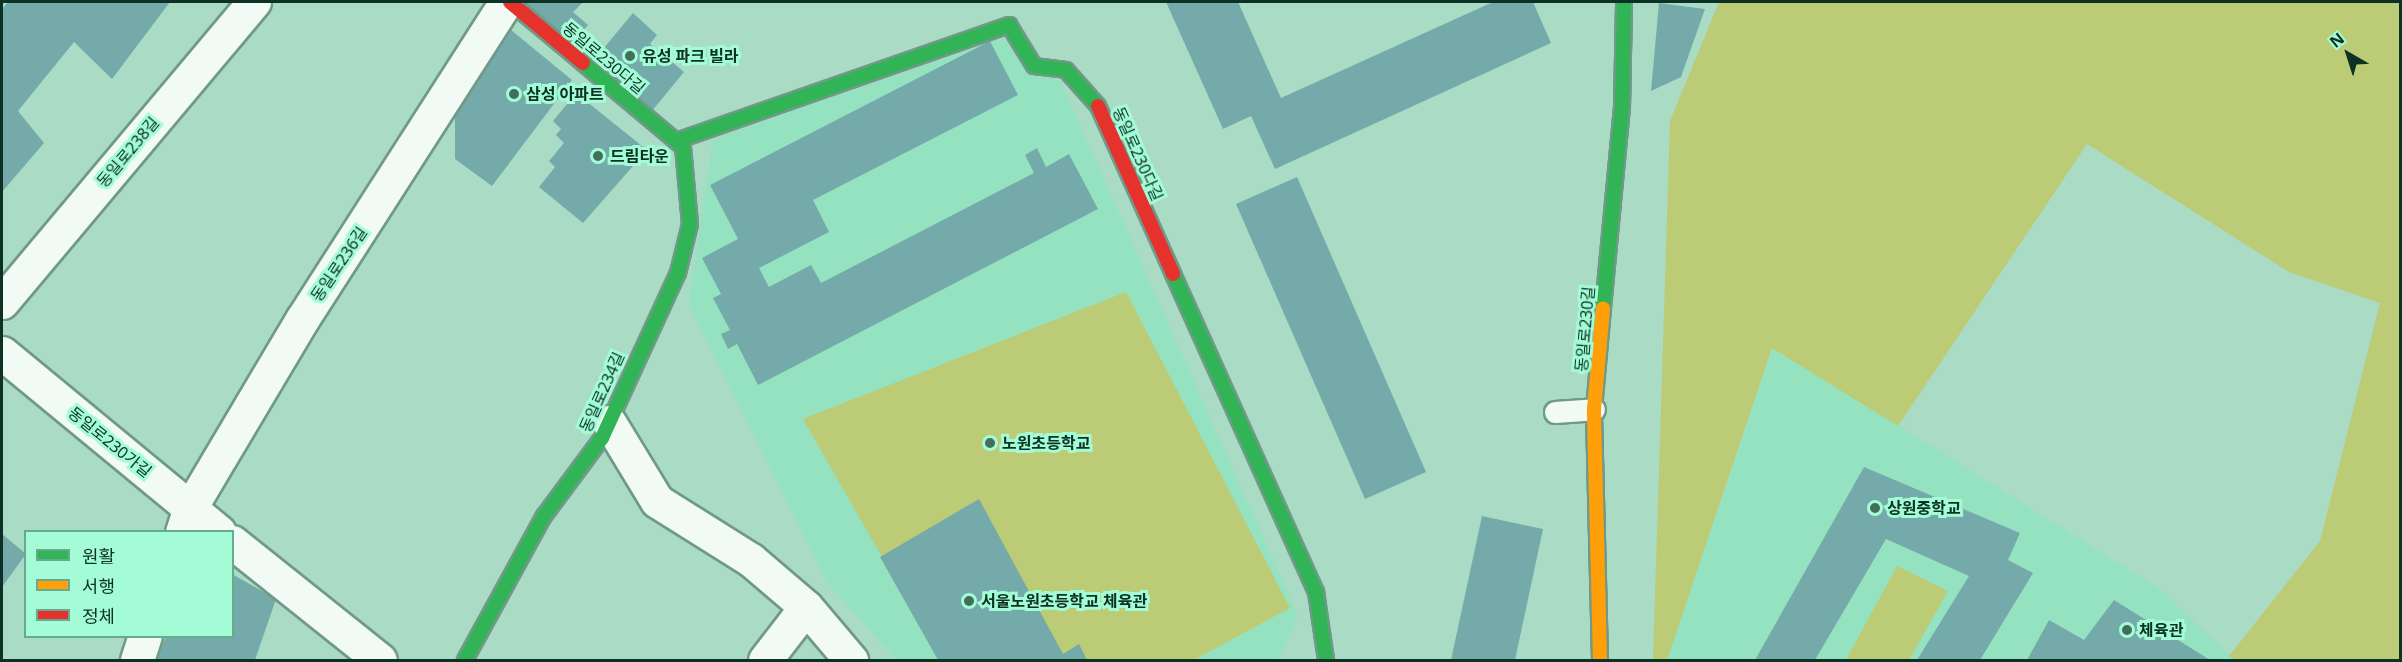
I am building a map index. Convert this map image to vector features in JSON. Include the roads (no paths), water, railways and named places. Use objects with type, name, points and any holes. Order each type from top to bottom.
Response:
[{"type":"street","name":"동일로238길","points":[[2,302],[254,2]]},
{"type":"street","name":"동일로230다길","points":[[508,2],[680,144],[1009,24],[1034,66],[1066,70],[1095,100],[1316,592],[1326,660]]},
{"type":"street","name":"동일로236길","points":[[186,520],[303,318],[508,2]]},
{"type":"street","name":"동일로230길","points":[[1600,660],[1594,409],[1622,108],[1624,2]]},
{"type":"street","name":"동일로234길","points":[[465,660],[544,516],[602,438],[678,273],[690,224],[680,144]]},
{"type":"street","name":"동일로230가길","points":[[2,353],[186,520],[216,530]]},
{"type":"street","points":[[609,422],[657,501],[751,560],[806,607],[851,660]]},
{"type":"street","points":[[234,544],[380,660]]},
{"type":"street","points":[[765,660],[806,607]]},
{"type":"street","points":[[137,660],[144,638]]},
{"type":"lane","points":[[1555,412],[1594,409]]},
{"type":"place","name":"유성 파크 빌라","points":[[630,56]]},
{"type":"place","name":"삼성 아파트","points":[[514,94]]},
{"type":"place","name":"드림타운","points":[[598,156]]},
{"type":"place","name":"노원초등학교","points":[[990,443]]},
{"type":"place","name":"상원중학교","points":[[1875,508]]},
{"type":"place","name":"서울노원초등학교 체육관","points":[[969,601]]},
{"type":"place","name":"체육관","points":[[2127,630]]}]
